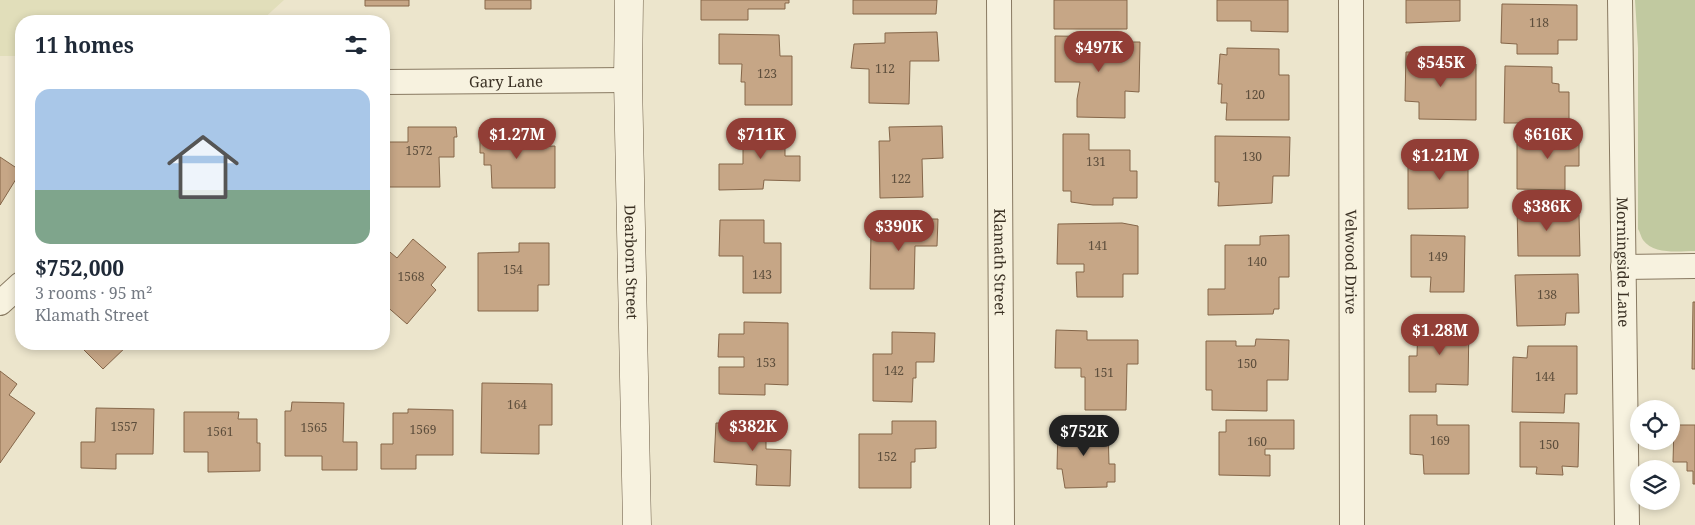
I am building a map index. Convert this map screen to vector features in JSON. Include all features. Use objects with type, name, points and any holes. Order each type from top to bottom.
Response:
[{"type":"street","name":"Dearborn Street","points":[[629,0],[628,80],[637,525]]},
{"type":"street","name":"Klamath Street","points":[[999,0],[1002,525]]},
{"type":"street","name":"Velwood Drive","points":[[1351,0],[1352,525]]},
{"type":"street","name":"Morningside Lane","points":[[1620,0],[1627,525]]},
{"type":"street","name":"Gary Lane","points":[[390,82],[628,80]]},
{"type":"street","points":[[1623,267],[1695,266]]},
{"type":"street","points":[[0,303],[15,289]]},
{"type":"shaded area","points":[[0,0],[284,0],[268,15],[15,15],[15,56],[0,56]]},
{"type":"green space","points":[[1635,0],[1695,0],[1695,251],[1667,251],[1654,248],[1643,240],[1638,229],[1638,48]]},
{"type":"building","points":[[365,0],[409,0],[409,6],[365,6]]},
{"type":"building","points":[[485,0],[531,0],[531,9],[485,9]]},
{"type":"building","points":[[701,0],[789,0],[789,3],[785,3],[785,9],[748,9],[748,20],[701,20]]},
{"type":"building","points":[[853,0],[937,0],[936,14],[853,14]]},
{"type":"building","points":[[1054,0],[1127,0],[1127,29],[1054,29]]},
{"type":"building","points":[[1217,0],[1288,0],[1288,32],[1251,31],[1251,21],[1217,21]]},
{"type":"building","points":[[1406,0],[1460,0],[1460,21],[1406,23]]},
{"type":"building","points":[[1502,4],[1577,5],[1577,40],[1558,40],[1558,54],[1517,54],[1517,44],[1501,43]]},
{"type":"building","points":[[937,32],[939,61],[910,61],[909,104],[869,103],[869,69],[851,68],[854,44],[885,43],[885,33]]},
{"type":"building","points":[[719,34],[779,35],[780,56],[792,56],[792,105],[745,105],[745,82],[741,82],[742,64],[719,64]]},
{"type":"building","points":[[1055,36],[1122,37],[1122,42],[1140,42],[1139,92],[1125,91],[1125,118],[1077,117],[1077,99],[1080,82],[1055,82]]},
{"type":"building","points":[[1227,48],[1279,49],[1279,75],[1289,75],[1289,120],[1226,120],[1227,103],[1221,103],[1222,84],[1218,84],[1220,54],[1227,55]]},
{"type":"building","points":[[1406,52],[1433,52],[1433,64],[1476,64],[1476,120],[1419,119],[1419,102],[1405,101]]},
{"type":"building","points":[[1505,66],[1552,67],[1552,83],[1559,84],[1559,92],[1569,92],[1569,123],[1504,123]]},
{"type":"building","points":[[752,122],[785,123],[785,156],[800,156],[800,181],[764,180],[763,189],[719,190],[719,164],[743,164],[743,148],[748,148],[748,129],[752,129]]},
{"type":"building","points":[[942,126],[943,158],[922,159],[923,197],[880,198],[879,141],[890,141],[889,127]]},
{"type":"building","points":[[408,127],[456,127],[457,137],[454,137],[454,157],[439,157],[440,187],[390,187],[390,142],[408,142]]},
{"type":"building","points":[[480,127],[525,128],[526,147],[555,146],[555,188],[492,188],[491,165],[484,165],[484,153],[480,153]]},
{"type":"building","points":[[1551,127],[1579,127],[1579,166],[1565,166],[1565,190],[1517,189],[1517,144],[1551,143]]},
{"type":"building","points":[[1063,134],[1089,134],[1089,150],[1130,150],[1130,171],[1137,171],[1137,198],[1113,198],[1113,205],[1071,202],[1071,191],[1063,191]]},
{"type":"building","points":[[1215,136],[1290,137],[1289,176],[1273,176],[1272,203],[1218,206],[1219,182],[1215,182]]},
{"type":"building","points":[[1425,151],[1468,151],[1468,208],[1408,209],[1408,166],[1425,166]]},
{"type":"building","points":[[0,157],[15,167],[15,181],[0,205]]},
{"type":"building","points":[[1561,205],[1561,215],[1579,215],[1580,256],[1518,256],[1517,206]]},
{"type":"building","points":[[892,219],[938,219],[937,246],[915,246],[914,289],[870,289],[871,232],[892,232]]},
{"type":"building","points":[[720,220],[764,220],[764,243],[781,243],[781,293],[743,293],[743,256],[719,256]]},
{"type":"building","points":[[1122,223],[1138,226],[1138,274],[1123,274],[1123,297],[1077,297],[1076,272],[1084,272],[1084,264],[1057,264],[1058,224]]},
{"type":"building","points":[[1289,235],[1289,277],[1279,277],[1279,309],[1274,309],[1273,314],[1208,315],[1208,289],[1225,289],[1225,245],[1260,245],[1260,236]]},
{"type":"building","points":[[1411,235],[1465,236],[1464,292],[1430,292],[1431,277],[1411,277]]},
{"type":"building","points":[[413,239],[446,267],[431,285],[436,290],[407,324],[390,309],[390,252],[397,258]]},
{"type":"building","points":[[519,243],[549,243],[549,285],[538,285],[538,311],[478,311],[478,253],[519,252]]},
{"type":"building","points":[[1578,274],[1579,313],[1566,313],[1565,325],[1517,326],[1515,275]]},
{"type":"building","points":[[1693,302],[1695,302],[1695,369],[1692,369]]},
{"type":"building","points":[[1418,321],[1469,322],[1468,385],[1436,384],[1436,392],[1409,392],[1409,356],[1417,356]]},
{"type":"building","points":[[744,322],[788,323],[788,385],[765,384],[765,395],[719,394],[719,367],[744,367],[744,357],[718,357],[719,334],[744,334]]},
{"type":"building","points":[[1056,330],[1087,331],[1087,340],[1138,340],[1138,364],[1127,364],[1126,410],[1085,410],[1085,377],[1081,377],[1081,368],[1055,368]]},
{"type":"building","points":[[892,332],[935,333],[934,362],[916,362],[916,378],[913,378],[912,402],[873,401],[873,354],[892,354]]},
{"type":"building","points":[[1256,339],[1289,340],[1288,380],[1267,380],[1267,411],[1212,410],[1212,390],[1206,390],[1206,341],[1236,341],[1236,346],[1255,346]]},
{"type":"building","points":[[1528,346],[1577,346],[1577,394],[1565,394],[1564,413],[1512,412],[1513,357],[1527,358]]},
{"type":"building","points":[[84,350],[123,350],[103,369]]},
{"type":"building","points":[[0,371],[17,384],[9,395],[35,413],[0,463]]},
{"type":"building","points":[[482,383],[552,384],[552,425],[539,425],[539,454],[481,453]]},
{"type":"building","points":[[292,402],[344,403],[343,442],[357,442],[357,470],[322,470],[322,456],[285,456],[285,411],[291,411]]},
{"type":"building","points":[[96,408],[154,409],[153,454],[116,454],[116,469],[81,468],[81,442],[95,442]]},
{"type":"building","points":[[408,409],[453,410],[453,455],[416,455],[416,469],[381,469],[381,444],[393,444],[393,413],[408,413]]},
{"type":"building","points":[[184,412],[239,412],[238,419],[257,419],[257,443],[260,443],[260,471],[208,472],[208,452],[184,452]]},
{"type":"building","points":[[1410,415],[1437,415],[1437,425],[1469,425],[1469,474],[1424,474],[1423,455],[1410,454]]},
{"type":"building","points":[[1226,420],[1294,420],[1294,449],[1265,449],[1265,455],[1270,455],[1270,476],[1219,475],[1219,432],[1226,432]]},
{"type":"building","points":[[892,421],[936,421],[936,448],[915,449],[915,462],[911,462],[911,488],[859,488],[859,434],[892,434]]},
{"type":"building","points":[[1520,422],[1579,423],[1578,467],[1562,466],[1563,475],[1536,474],[1537,467],[1520,467]]},
{"type":"building","points":[[716,423],[766,424],[766,449],[791,450],[790,486],[756,485],[757,465],[714,462]]},
{"type":"building","points":[[1087,424],[1087,429],[1108,428],[1109,464],[1115,464],[1115,482],[1107,482],[1107,487],[1065,488],[1062,469],[1057,469],[1058,425]]},
{"type":"building","points":[[1680,425],[1695,425],[1695,484],[1693,484],[1693,471],[1687,471],[1687,462],[1673,460],[1673,450],[1680,450]]}]
